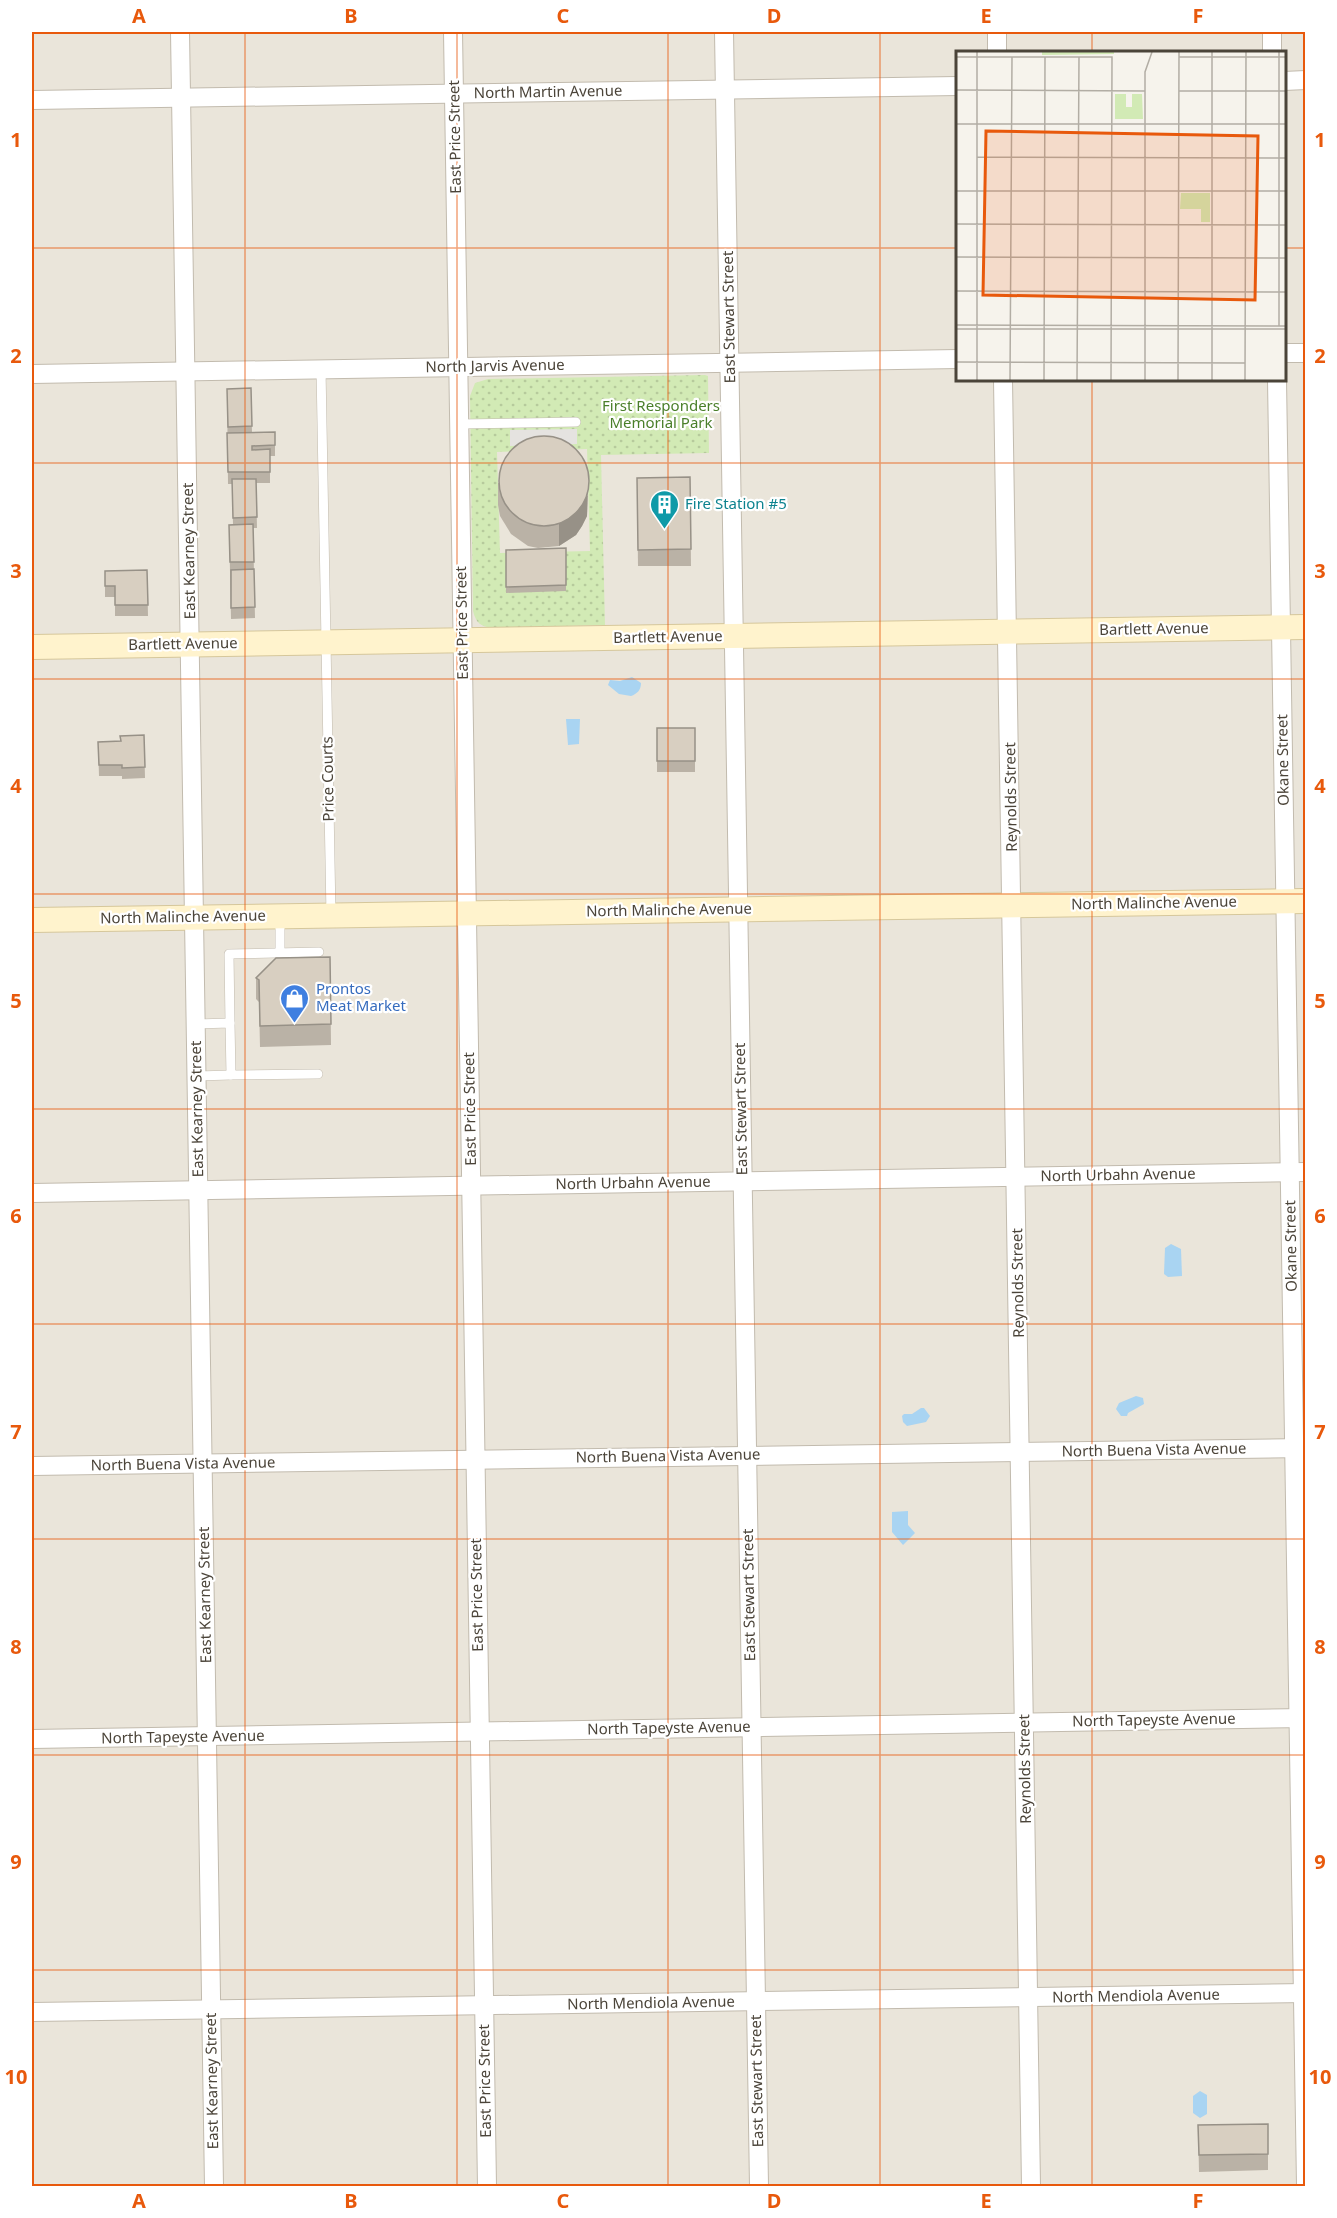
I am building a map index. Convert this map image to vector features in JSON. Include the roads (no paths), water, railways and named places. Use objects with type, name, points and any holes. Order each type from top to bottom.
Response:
[{"type":"main road","name":"Bartlett Avenue","points":[[32,647],[1305,627]]},
{"type":"main road","name":"North Malinche Avenue","points":[[32,920],[1295,901]]},
{"type":"street","name":"East Kearney Street","points":[[180,32],[214,2187]]},
{"type":"street","name":"East Price Street","points":[[453,32],[487,2187]]},
{"type":"street","name":"East Stewart Street","points":[[724,32],[759,2187]]},
{"type":"street","points":[[997,32],[997,51]]},
{"type":"street","points":[[1272,32],[1272,51]]},
{"type":"street","points":[[1286,81],[1305,80]]},
{"type":"street","name":"North Martin Avenue","points":[[32,100],[956,86]]},
{"type":"street","points":[[1286,353],[1305,353]]},
{"type":"street","name":"North Jarvis Avenue","points":[[32,374],[956,359]]},
{"type":"street","name":"Reynolds Street","points":[[1003,381],[1031,2187]]},
{"type":"street","name":"Okane Street","points":[[1277,381],[1281,627],[1295,901],[1305,2185]]},
{"type":"street","name":"North Urbahn Avenue","points":[[32,1193],[1298,1172]]},
{"type":"street","name":"North Buena Vista Avenue","points":[[32,1466],[1300,1448]]},
{"type":"street","name":"North Tapeyste Avenue","points":[[32,1739],[1302,1718]]},
{"type":"street","name":"North Mendiola Avenue","points":[[32,2012],[1304,1994]]},
{"type":"lane","name":"Price Courts","points":[[321,369],[331,915]]},
{"type":"lane","points":[[459,424],[576,422]]},
{"type":"lane","points":[[280,916],[280,953]]},
{"type":"lane","points":[[231,1075],[229,954],[320,952]]},
{"type":"lane","points":[[196,1024],[230,1023]]},
{"type":"lane","points":[[197,1076],[318,1074]]},
{"type":"water","points":[[632,677],[641,683],[638,691],[631,696],[619,694],[608,685],[610,680],[620,681]]},
{"type":"water","points":[[566,719],[580,719],[579,744],[568,745]]},
{"type":"water","points":[[1171,1244],[1181,1249],[1182,1276],[1168,1277],[1164,1274],[1165,1248]]},
{"type":"water","points":[[1136,1396],[1143,1398],[1144,1404],[1128,1413],[1127,1416],[1121,1416],[1116,1409],[1119,1403]]},
{"type":"water","points":[[924,1408],[930,1416],[926,1422],[907,1426],[903,1422],[904,1414],[912,1414]]},
{"type":"water","points":[[908,1511],[908,1525],[915,1533],[903,1545],[892,1532],[892,1512]]},
{"type":"water","points":[[1200,2091],[1207,2095],[1207,2114],[1200,2118],[1193,2113],[1193,2096]]},
{"type":"place","name":"Fire Station #5","points":[[664,530]]},
{"type":"place","name":"Prontos Meat Market","points":[[295,1024]]},
{"type":"park label","name":"First Responders Memorial Park","points":[[661,414]]}]
